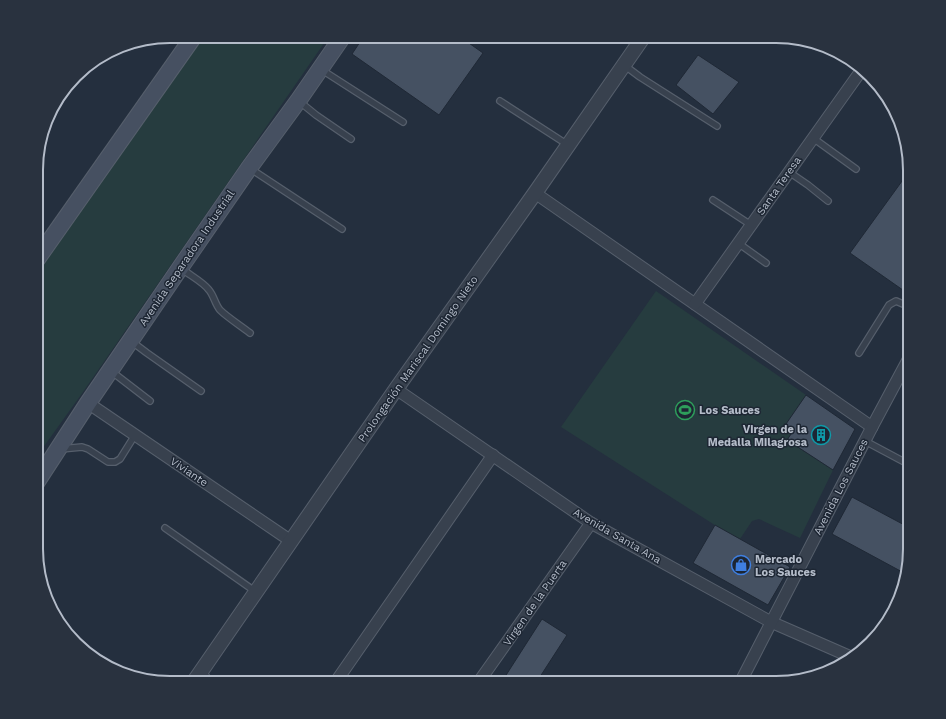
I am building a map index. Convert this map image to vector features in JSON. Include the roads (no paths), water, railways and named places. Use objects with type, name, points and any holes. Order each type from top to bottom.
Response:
[{"type":"main road","points":[[43,250],[189,43]]},
{"type":"main road","name":"Avenida Separadora Industrial","points":[[43,473],[88,403],[180,268],[338,43]]},
{"type":"street","name":"Prolongación Mariscal Domingo Nieto","points":[[202,676],[291,541],[639,43]]},
{"type":"street","name":"Santa Teresa","points":[[695,304],[859,73]]},
{"type":"street","points":[[535,193],[872,427]]},
{"type":"street","name":"Avenida Los Sauces","points":[[744,676],[903,369]]},
{"type":"street","name":"Avenida Santa Ana","points":[[396,390],[591,523],[771,622],[847,655]]},
{"type":"street","name":"Viviante","points":[[88,403],[291,541]]},
{"type":"street","points":[[340,676],[493,455]]},
{"type":"street","name":"Virgen de la Puerta","points":[[483,676],[591,523]]},
{"type":"lane","points":[[624,65],[640,77],[718,126]]},
{"type":"lane","points":[[320,68],[403,122]]},
{"type":"lane","points":[[298,101],[351,139]]},
{"type":"lane","points":[[500,101],[568,146]]},
{"type":"lane","points":[[813,138],[856,169]]},
{"type":"lane","points":[[249,168],[342,229]]},
{"type":"lane","points":[[789,172],[828,201]]},
{"type":"lane","points":[[712,200],[751,225]]},
{"type":"lane","points":[[738,244],[766,263]]},
{"type":"lane","points":[[180,268],[209,290],[220,310],[250,333]]},
{"type":"lane","points":[[859,353],[889,305],[896,301],[903,304]]},
{"type":"lane","points":[[131,341],[201,392]]},
{"type":"lane","points":[[111,370],[150,401]]},
{"type":"lane","points":[[59,449],[88,449],[108,462],[114,462],[120,459],[135,435]]},
{"type":"lane","points":[[865,441],[903,460]]},
{"type":"lane","points":[[165,528],[256,592]]},
{"type":"place","name":"Los Sauces","points":[[685,410]]},
{"type":"place","name":"Virgen de la Medalla Milagrosa","points":[[821,435]]},
{"type":"place","name":"Mercado Los Sauces","points":[[741,565]]}]
